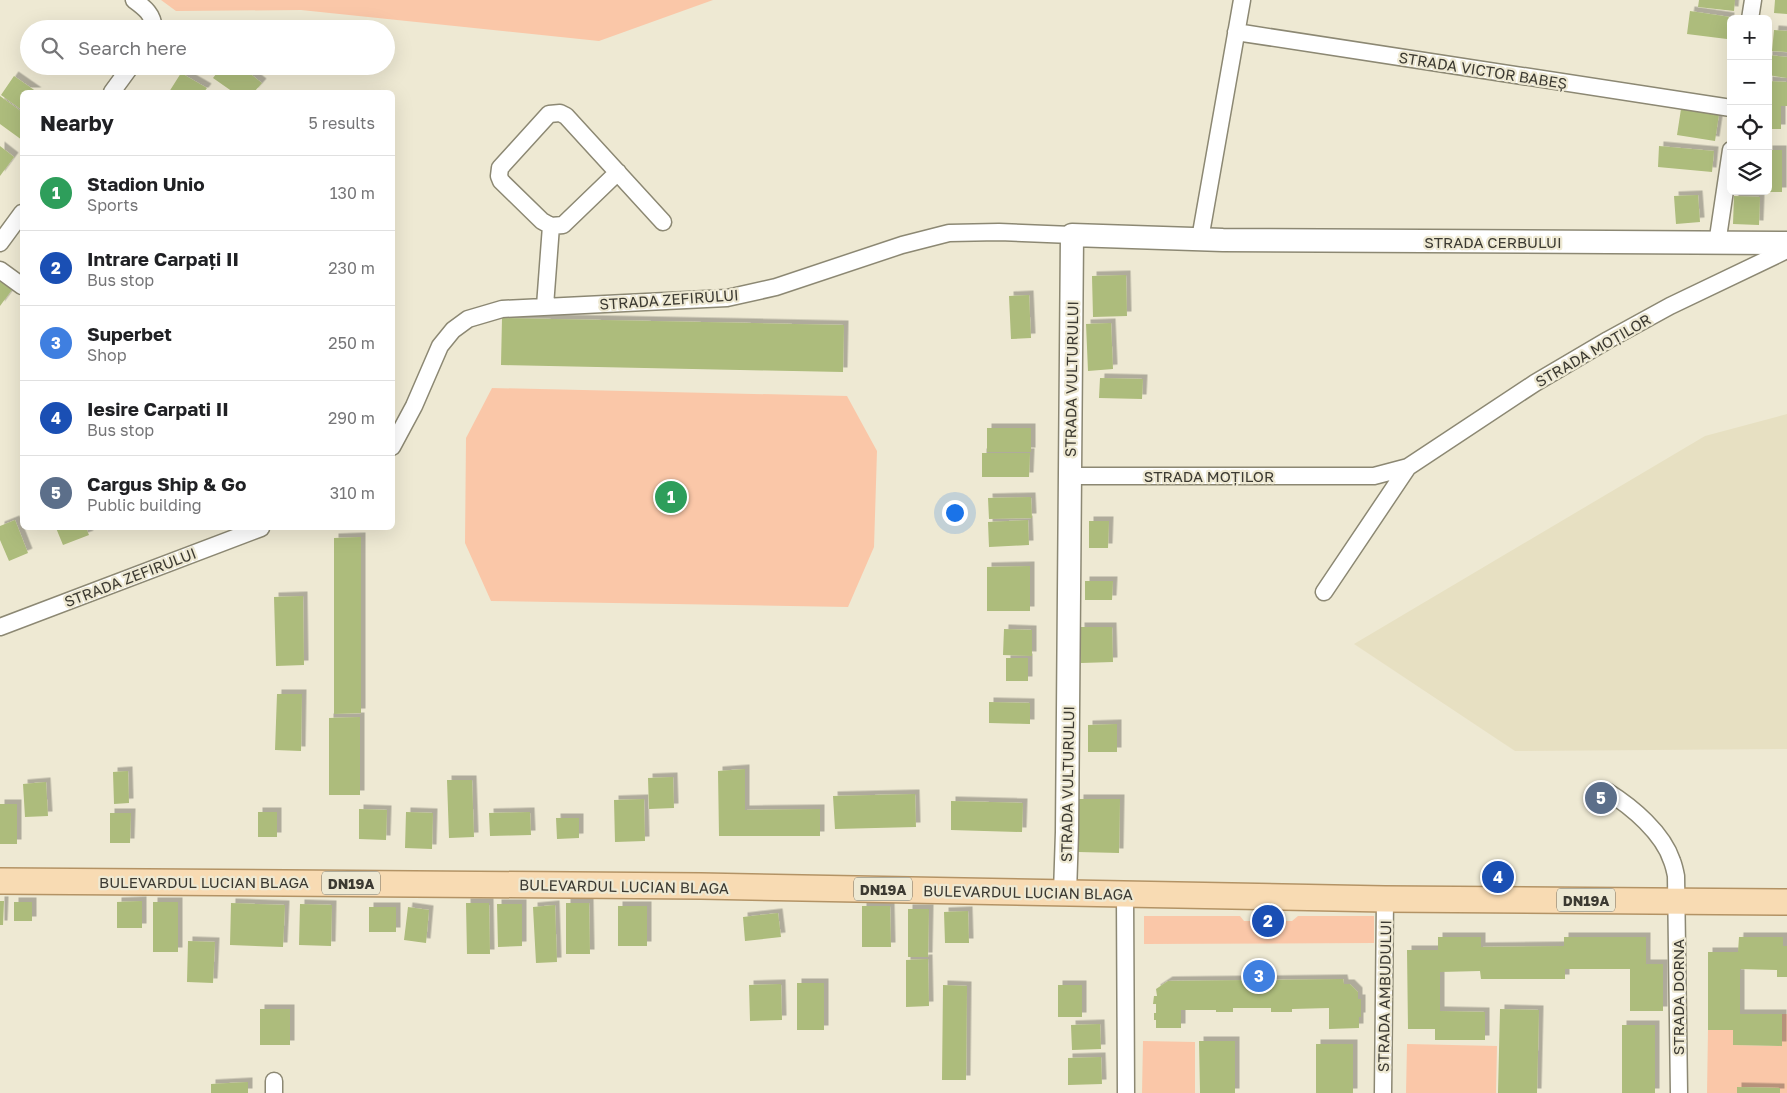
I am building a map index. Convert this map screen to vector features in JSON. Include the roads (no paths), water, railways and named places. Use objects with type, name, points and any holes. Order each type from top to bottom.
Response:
[{"type":"main road","name":"BULEVARDUL LUCIAN BLAGA","points":[[0,881],[642,886],[1385,899],[1787,902]]},
{"type":"street","points":[[134,0],[147,10],[153,20]]},
{"type":"street","points":[[1072,235],[1200,239],[1242,0]]},
{"type":"street","points":[[1751,15],[1753,0]]},
{"type":"street","name":"STRADA VICTOR BABEȘ","points":[[1236,32],[1727,107]]},
{"type":"street","points":[[113,90],[124,75]]},
{"type":"street","points":[[618,172],[562,224],[551,226],[542,221],[501,181],[499,176],[500,168],[549,114],[560,113],[566,116],[618,172],[664,222]]},
{"type":"street","points":[[1717,244],[1727,177]]},
{"type":"street","points":[[0,243],[20,215]]},
{"type":"street","points":[[545,306],[551,226]]},
{"type":"street","name":"STRADA ZEFIRULUI","points":[[395,441],[414,406],[440,346],[452,330],[468,319],[502,309],[727,298],[776,287],[902,245],[949,233],[999,232],[1072,235]]},
{"type":"street","name":"STRADA VULTURULUI","points":[[1065,893],[1072,235]]},
{"type":"street","name":"STRADA CERBULUI","points":[[1200,239],[1787,243]]},
{"type":"street","name":"STRADA MOȚILOR","points":[[1070,476],[1374,476],[1408,467],[1535,383],[1608,340],[1670,306],[1787,250]]},
{"type":"street","points":[[0,270],[20,285]]},
{"type":"street","name":"STRADA MOȚILOR","points":[[1324,592],[1408,467]]},
{"type":"street","name":"STRADA ZEFIRULUI","points":[[0,627],[256,530]]},
{"type":"street","name":"STRADA DORNA","points":[[1608,792],[1621,800],[1649,824],[1672,859],[1676,876],[1677,901],[1679,1093]]},
{"type":"street","points":[[1125,894],[1126,1093]]},
{"type":"street","name":"STRADA AMBUDULUI","points":[[1383,1093],[1385,899]]},
{"type":"place","name":"Stadion Unio","points":[[671,497]]},
{"type":"place","name":"Cargus Ship & Go","points":[[1601,798]]},
{"type":"place","name":"Iesire Carpati II","points":[[1498,877]]},
{"type":"place","name":"Intrare Carpați II","points":[[1268,921]]},
{"type":"place","name":"Superbet","points":[[1259,976]]}]
